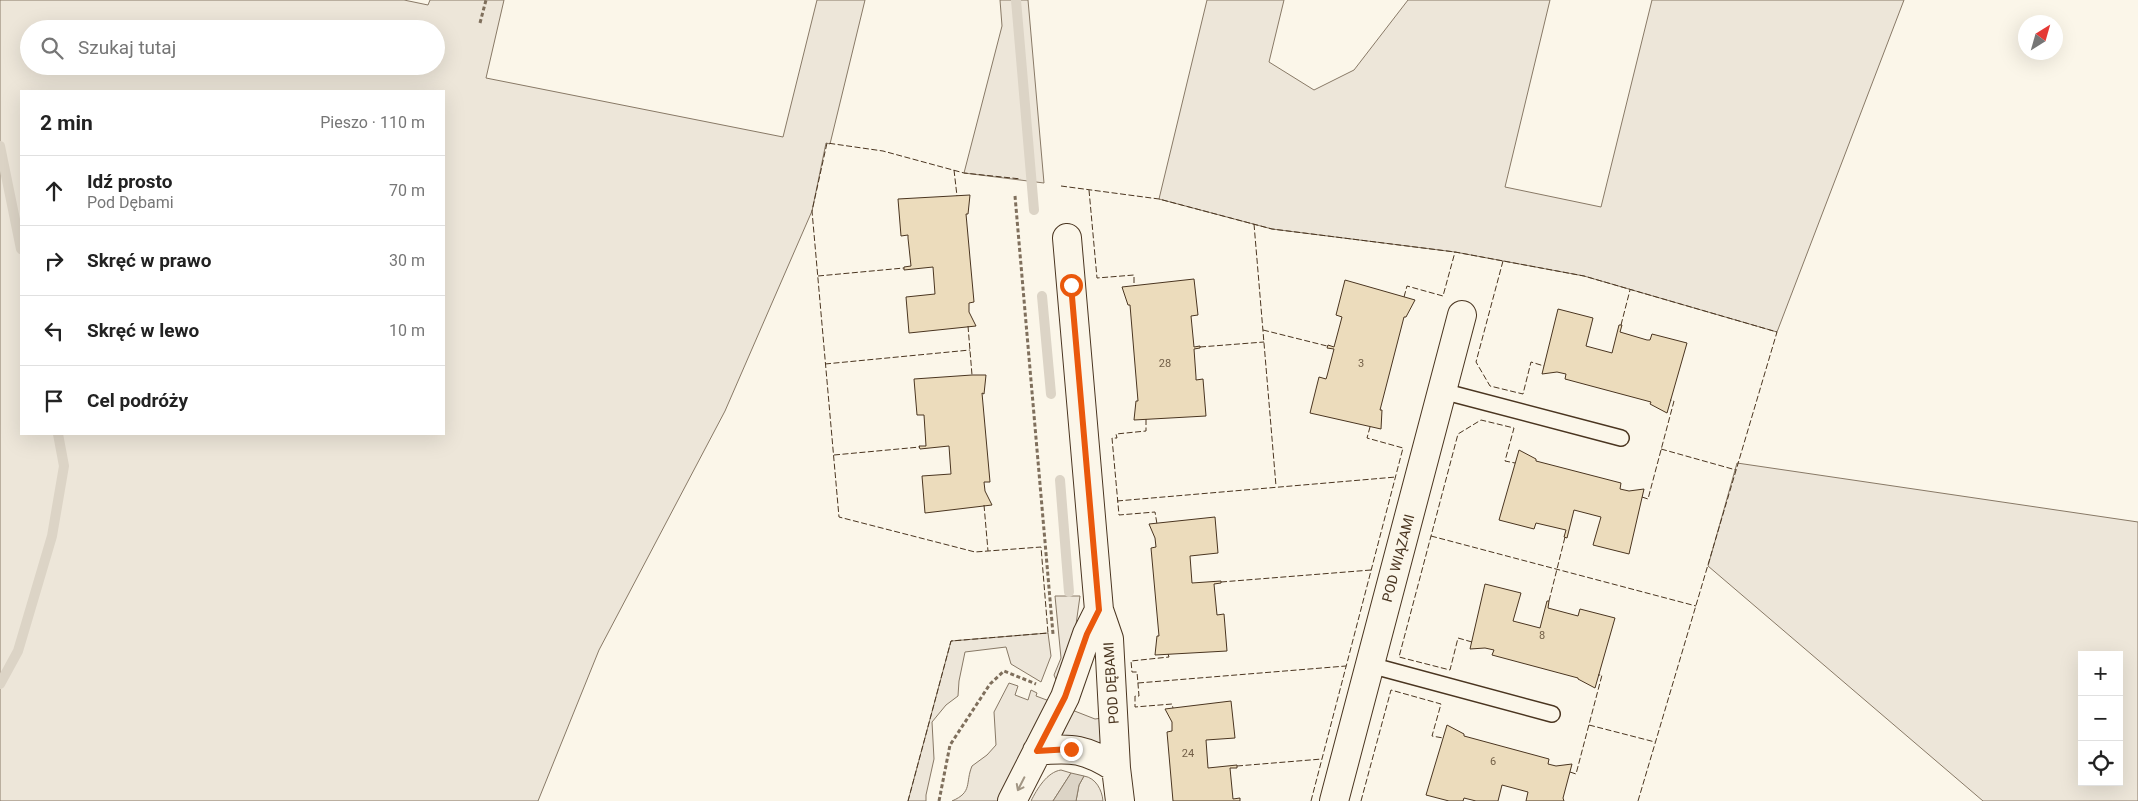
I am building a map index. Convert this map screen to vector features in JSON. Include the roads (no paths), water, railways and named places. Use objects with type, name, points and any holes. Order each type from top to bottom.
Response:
[{"type":"street","name":"POD DĘBAMI","points":[[1067,238],[1099,610],[1109,639],[1116,768],[1120,801]]},
{"type":"street","name":"POD WIĄZAMI","points":[[1334,801],[1462,315]]},
{"type":"street","points":[[1012,801],[1065,697],[1087,634],[1099,610]]},
{"type":"street","points":[[1037,751],[1066,748],[1086,751],[1116,768]]},
{"type":"lane","points":[[1442,391],[1621,438]]},
{"type":"lane","points":[[1370,665],[1552,714]]},
{"type":"waterway","points":[[1016,0],[1034,210]]},
{"type":"waterway","points":[[0,146],[20,244]]},
{"type":"waterway","points":[[1042,296],[1051,394]]},
{"type":"waterway","points":[[0,684],[18,651],[52,536],[64,466],[58,435]]},
{"type":"waterway","points":[[1060,480],[1069,592]]}]
